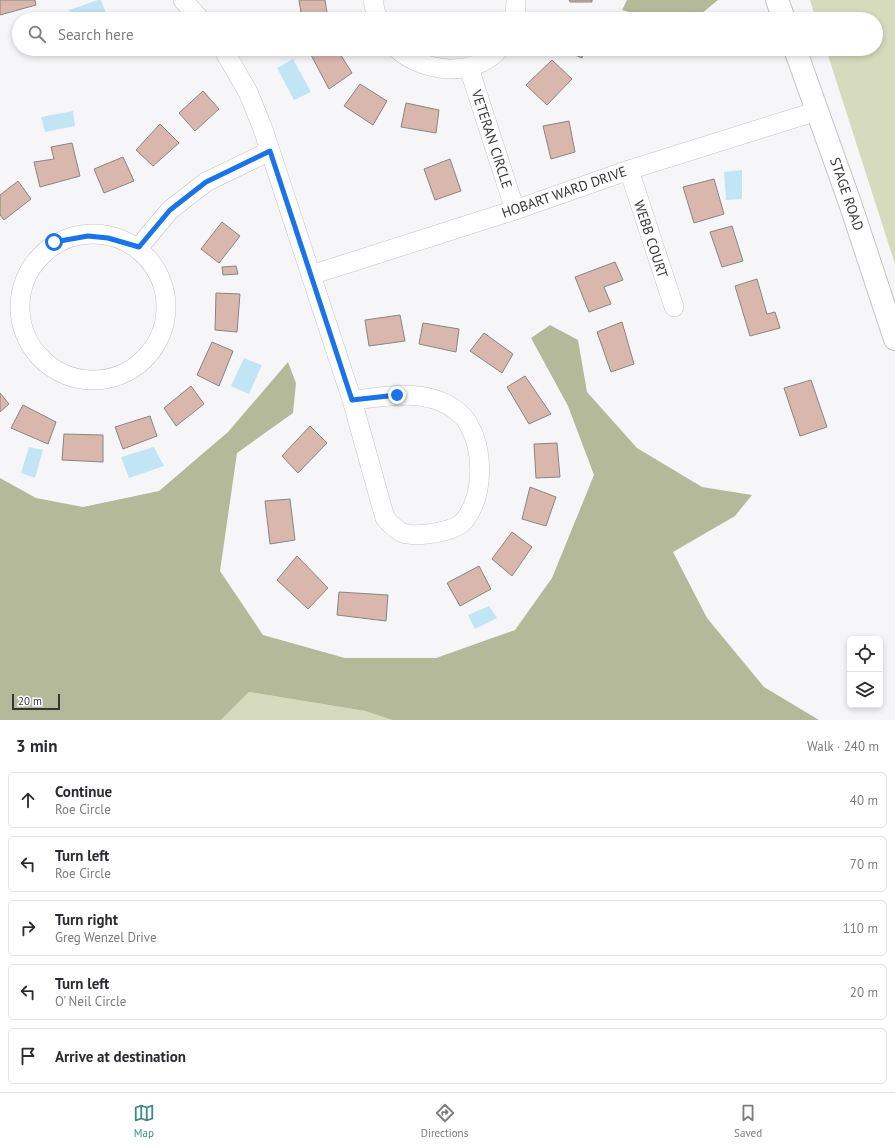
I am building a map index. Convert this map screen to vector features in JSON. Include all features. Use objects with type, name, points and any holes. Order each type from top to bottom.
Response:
[{"type":"street","points":[[183,0],[194,12]]},
{"type":"street","points":[[374,0],[376,12]]},
{"type":"street","points":[[515,12],[516,0]]},
{"type":"street","points":[[777,0],[781,12]]},
{"type":"street","points":[[227,56],[248,92],[270,151],[352,400],[385,518],[404,536],[429,534],[448,530],[463,522],[476,500],[479,479],[476,445],[469,424],[460,414],[446,404],[422,396],[397,395],[352,400]]},
{"type":"street","points":[[405,56],[421,64],[442,68],[469,68],[482,63],[490,56]]},
{"type":"street","name":"STAGE ROAD","points":[[798,56],[850,202],[895,339]]},
{"type":"street","name":"VETERAN CIRCLE","points":[[469,68],[515,210]]},
{"type":"street","name":"HOBART WARD DRIVE","points":[[311,275],[515,210],[629,170],[818,111]]},
{"type":"street","points":[[139,247],[170,210],[206,182],[270,151]]},
{"type":"street","name":"WEBB COURT","points":[[629,170],[674,307]]},
{"type":"street","points":[[88,236],[108,238],[139,247],[157,271],[164,287],[166,304],[163,324],[158,340],[141,360],[124,373],[107,379],[85,379],[62,373],[43,363],[33,352],[24,332],[21,316],[22,294],[30,270],[42,252],[54,242],[88,236]]},
{"type":"green space","points":[[627,0],[718,0],[703,12],[629,12],[622,10]]},
{"type":"green space","points":[[810,0],[895,0],[895,264],[828,56],[883,56],[883,12],[814,12]]},
{"type":"green space","points":[[550,325],[578,340],[587,392],[637,448],[702,487],[752,495],[735,516],[673,552],[707,618],[764,687],[819,720],[392,720],[365,711],[249,692],[221,720],[0,720],[0,478],[36,498],[83,507],[159,491],[228,432],[288,362],[296,383],[293,413],[237,453],[220,571],[263,635],[345,658],[436,658],[515,630],[552,578],[594,475],[568,406],[531,338]]},
{"type":"green space","points":[[249,692],[365,711],[392,720],[221,720]]},
{"type":"water","points":[[101,0],[106,12],[70,12],[69,10]]},
{"type":"water","points":[[293,59],[311,92],[294,100],[277,68]]},
{"type":"water","points":[[73,111],[75,126],[45,132],[41,117]]},
{"type":"water","points":[[742,170],[742,199],[726,200],[724,172]]},
{"type":"water","points":[[244,358],[262,365],[249,394],[231,386]]},
{"type":"water","points":[[29,447],[43,450],[35,478],[21,473]]},
{"type":"water","points":[[154,447],[164,466],[129,478],[121,457]]},
{"type":"water","points":[[489,606],[497,618],[475,629],[468,615]]},
{"type":"building","points":[[0,0],[35,0],[36,5],[0,15]]},
{"type":"building","points":[[299,0],[325,0],[327,12],[301,12]]},
{"type":"building","points":[[569,0],[592,0],[592,2],[570,2]]},
{"type":"building","points":[[312,56],[341,56],[352,73],[329,89]]},
{"type":"building","points":[[552,60],[572,79],[547,105],[526,85]]},
{"type":"building","points":[[360,84],[387,101],[373,125],[344,106]]},
{"type":"building","points":[[203,91],[219,109],[195,131],[179,113]]},
{"type":"building","points":[[406,103],[439,110],[436,133],[401,127]]},
{"type":"building","points":[[569,121],[575,152],[551,159],[543,126]]},
{"type":"building","points":[[160,124],[179,143],[153,166],[136,150]]},
{"type":"building","points":[[72,143],[80,176],[40,187],[34,162],[54,159],[51,147]]},
{"type":"building","points":[[123,157],[134,181],[104,193],[94,169]]},
{"type":"building","points":[[450,159],[461,191],[435,200],[424,169]]},
{"type":"building","points":[[714,179],[724,214],[694,223],[683,187]]},
{"type":"building","points":[[18,181],[31,199],[4,220],[0,215],[0,195]]},
{"type":"building","points":[[222,222],[240,236],[219,263],[201,249]]},
{"type":"building","points":[[732,226],[743,261],[722,267],[710,232]]},
{"type":"building","points":[[615,262],[623,280],[604,287],[611,304],[589,312],[575,277]]},
{"type":"building","points":[[236,266],[238,274],[223,275],[222,267]]},
{"type":"building","points":[[757,279],[767,314],[775,312],[780,328],[750,336],[735,286]]},
{"type":"building","points":[[216,293],[240,294],[237,332],[215,330]]},
{"type":"building","points":[[400,315],[405,341],[369,346],[365,320]]},
{"type":"building","points":[[622,322],[634,364],[611,372],[597,332]]},
{"type":"building","points":[[423,323],[459,329],[456,352],[419,344]]},
{"type":"building","points":[[484,333],[513,354],[502,373],[470,351]]},
{"type":"building","points":[[212,342],[233,351],[219,386],[197,375]]},
{"type":"building","points":[[525,376],[551,414],[529,424],[507,387]]},
{"type":"building","points":[[811,380],[827,427],[800,436],[784,388]]},
{"type":"building","points":[[191,386],[204,404],[176,426],[164,408]]},
{"type":"building","points":[[0,393],[9,404],[0,412]]},
{"type":"building","points":[[23,405],[56,422],[48,444],[11,428]]},
{"type":"building","points":[[150,416],[157,436],[123,449],[115,427]]},
{"type":"building","points":[[310,426],[327,443],[298,473],[282,456]]},
{"type":"building","points":[[64,434],[103,435],[103,462],[62,460]]},
{"type":"building","points":[[557,443],[560,477],[536,478],[534,444]]},
{"type":"building","points":[[530,487],[556,497],[546,526],[522,519]]},
{"type":"building","points":[[290,499],[295,540],[270,544],[265,501]]},
{"type":"building","points":[[512,532],[532,547],[512,576],[492,559]]},
{"type":"building","points":[[297,556],[328,588],[308,609],[277,580]]},
{"type":"building","points":[[479,566],[491,589],[460,606],[447,583]]},
{"type":"building","points":[[339,592],[388,595],[386,621],[337,615]]},
{"type":"route","points":[[54,242],[88,236],[108,238],[139,247],[170,210],[206,182],[270,151],[352,400],[397,395]]}]
